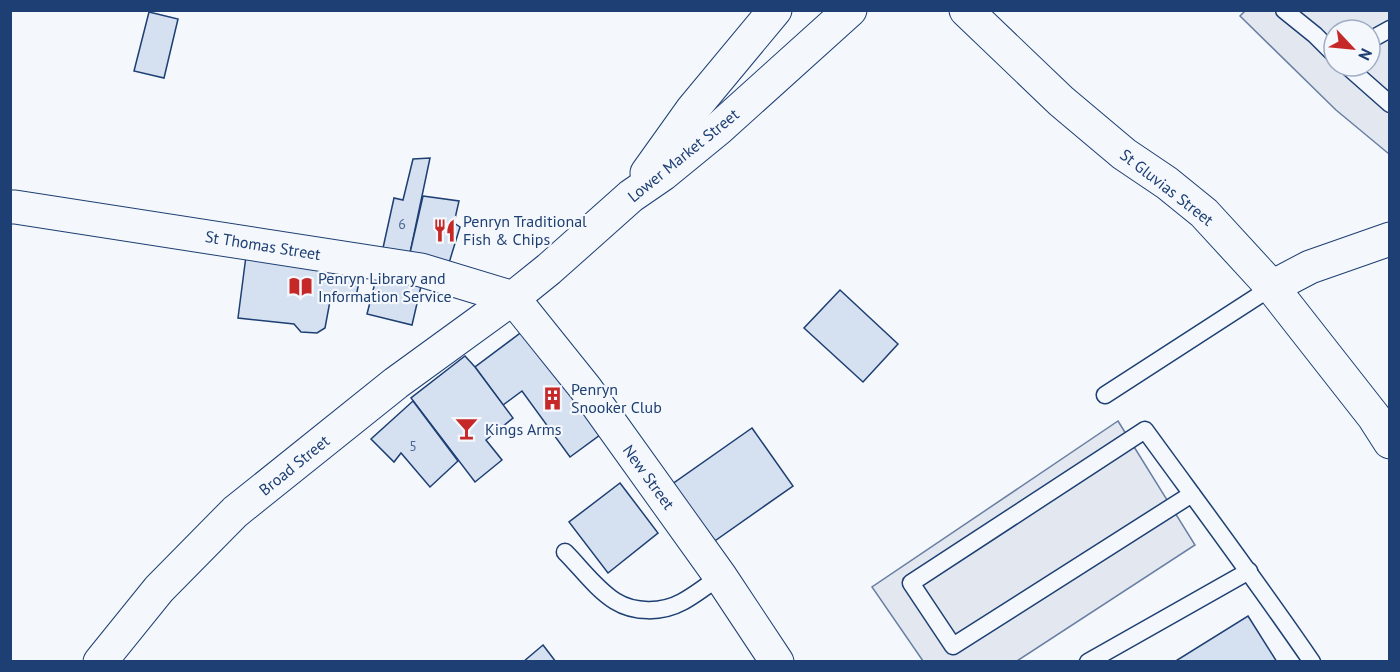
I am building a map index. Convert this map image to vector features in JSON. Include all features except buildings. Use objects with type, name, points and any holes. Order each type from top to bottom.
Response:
[{"type":"street","points":[[631,196],[692,110],[775,10]]},
{"type":"street","name":"Lower Market Street","points":[[513,298],[631,196],[663,174],[718,129],[850,10]]},
{"type":"street","name":"St Gluvias Street","points":[[966,10],[1070,109],[1124,154],[1167,183],[1204,213],[1272,287],[1374,417],[1389,442]]},
{"type":"street","name":"St Thomas Street","points":[[10,207],[421,270],[513,298]]},
{"type":"street","points":[[1272,287],[1310,267],[1389,239]]},
{"type":"street","name":"New Street","points":[[513,298],[616,430],[720,576],[777,662]]},
{"type":"street","name":"Broad Street","points":[[100,662],[159,589],[235,512],[396,383],[513,298]]},
{"type":"lane","points":[[1284,10],[1322,41]]},
{"type":"lane","points":[[1360,78],[1389,104]]},
{"type":"lane","points":[[1105,395],[1272,287]]},
{"type":"lane","points":[[1192,494],[953,646],[911,583],[1145,430],[1249,571],[1312,662]]},
{"type":"lane","points":[[565,552],[596,585],[616,601],[637,609],[661,610],[681,603],[720,576]]},
{"type":"lane","points":[[1088,662],[1249,571]]},
{"type":"shaded area","points":[[1246,10],[1389,11],[1389,154],[1336,110],[1240,16]]},
{"type":"shaded area","points":[[1118,421],[1195,545],[1017,661],[923,661],[872,587]]},
{"type":"place","name":"Penryn Traditional Fish & Chips","points":[[445,230]]},
{"type":"place","name":"Penryn Library and Information Service","points":[[300,287]]},
{"type":"place","name":"Penryn Snooker Club","points":[[553,398]]},
{"type":"place","name":"Kings Arms","points":[[467,429]]}]
